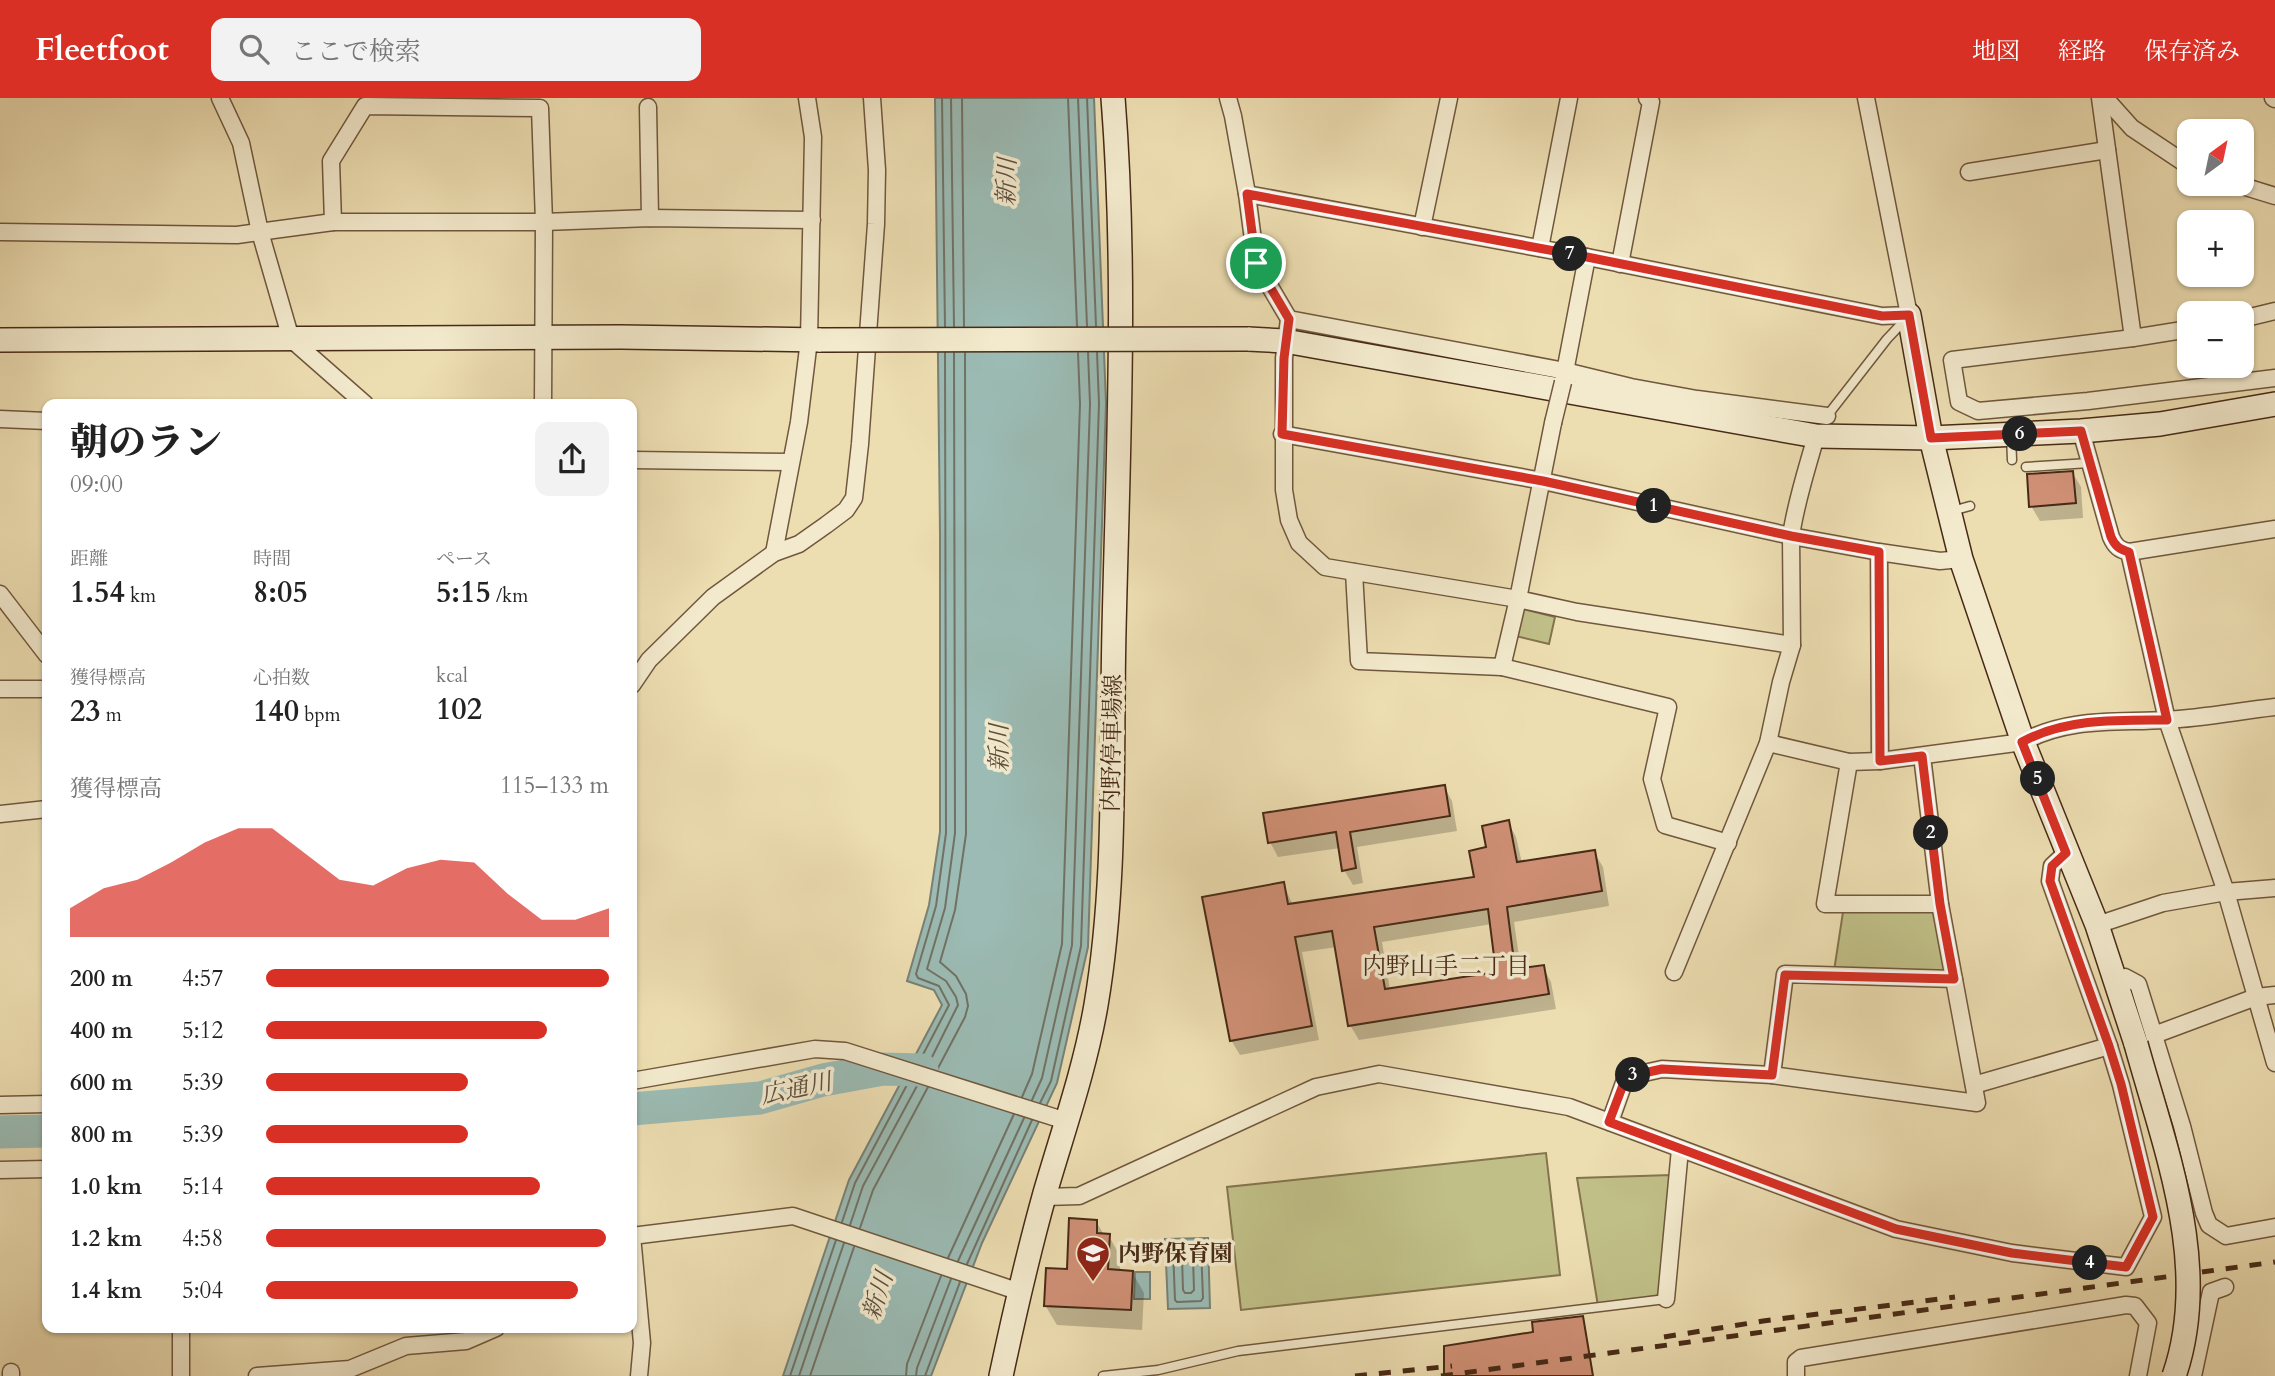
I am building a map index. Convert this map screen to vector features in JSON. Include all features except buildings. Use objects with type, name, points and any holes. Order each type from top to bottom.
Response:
[{"type":"street","points":[[220,98],[241,143],[260,232],[290,339],[360,399]]},
{"type":"street","points":[[774,553],[815,340],[813,137],[807,98]]},
{"type":"street","points":[[637,678],[649,660],[713,597],[774,553],[808,538],[846,510],[853,498],[860,444],[876,224],[877,170],[872,98]]},
{"type":"street","name":"内野停車場線","points":[[1001,1376],[1044,1197],[1085,1060],[1104,950],[1111,857],[1120,253],[1113,98]]},
{"type":"street","points":[[1228,98],[1247,194],[1256,263],[1287,330],[1282,434],[1284,490],[1289,520],[1299,543],[1325,567],[1518,599],[1577,612],[1792,645]]},
{"type":"street","points":[[1422,227],[1449,98]]},
{"type":"street","points":[[1540,248],[1569,98]]},
{"type":"street","points":[[1620,264],[1651,102],[1647,98]]},
{"type":"street","points":[[1866,98],[1931,438],[1959,509],[1961,559],[2022,742],[2116,980],[2182,1126],[2209,1225],[2226,1236],[2275,1227]]},
{"type":"street","points":[[2103,98],[2107,150],[2133,338]]},
{"type":"street","points":[[2103,98],[2132,128],[2177,158]]},
{"type":"street","points":[[333,222],[331,161],[365,106],[446,103],[540,108],[544,222],[543,399]]},
{"type":"street","points":[[648,107],[650,218]]},
{"type":"street","points":[[1969,172],[2107,150]]},
{"type":"street","points":[[2254,190],[2275,197]]},
{"type":"street","points":[[1247,194],[1587,257],[1882,316],[1909,315]]},
{"type":"street","points":[[0,232],[237,235],[333,222],[544,222],[650,218],[812,220]]},
{"type":"street","points":[[1502,667],[1543,481],[1587,257]]},
{"type":"street","points":[[2254,316],[2275,311]]},
{"type":"street","points":[[1287,330],[1816,436],[1931,438],[2081,431],[2160,424],[2275,404]]},
{"type":"street","points":[[0,340],[1248,340],[1287,330],[1684,397],[1827,416]]},
{"type":"street","points":[[2177,331],[1952,360],[1959,402],[1978,411],[2088,401],[2275,378]]},
{"type":"street","points":[[0,419],[42,421]]},
{"type":"street","points":[[2081,431],[2111,537],[2121,550],[2129,552],[2275,529]]},
{"type":"street","points":[[1282,434],[1543,481],[1791,536],[1940,561],[1961,559]]},
{"type":"street","points":[[1674,972],[1768,743],[1792,645],[1791,536],[1801,485],[1816,436]]},
{"type":"street","points":[[637,460],[790,462]]},
{"type":"street","points":[[1879,552],[1880,761]]},
{"type":"street","points":[[2129,552],[2167,720],[2226,892],[2275,1063]]},
{"type":"street","points":[[1354,572],[1359,661],[1502,667],[1668,707],[1652,779],[1665,825],[1728,843]]},
{"type":"street","points":[[0,594],[42,649]]},
{"type":"street","points":[[0,690],[42,689]]},
{"type":"street","points":[[1768,743],[1849,762],[1880,761],[2022,742],[2042,731],[2107,720],[2167,720],[2275,707]]},
{"type":"street","points":[[1609,1122],[1626,1077],[1662,1069],[1772,1075],[1977,1103],[1940,904],[1922,756]]},
{"type":"street","points":[[1849,762],[1825,904],[1940,904]]},
{"type":"street","points":[[0,814],[42,810]]},
{"type":"street","points":[[1044,1197],[1079,1196],[1316,1087],[1379,1074],[1569,1107],[1896,1229],[2012,1253],[2126,1267],[2153,1217],[2121,1084],[2050,881],[2052,866],[2066,853]]},
{"type":"street","points":[[2096,925],[2163,903],[2226,892],[2275,888]]},
{"type":"street","points":[[1772,1075],[1785,975],[1954,979]]},
{"type":"street","points":[[2145,1040],[2256,998],[2275,995]]},
{"type":"street","points":[[2145,1040],[2184,1237],[2188,1299],[2185,1341],[2174,1376]]},
{"type":"street","points":[[1974,1085],[2109,1046]]},
{"type":"street","points":[[637,1080],[814,1049],[845,1051],[1066,1122]]},
{"type":"street","points":[[0,1105],[42,1104]]},
{"type":"street","points":[[1665,1299],[1680,1149]]},
{"type":"street","points":[[0,1170],[42,1169]]},
{"type":"street","points":[[637,1235],[793,1216],[1020,1292]]},
{"type":"street","points":[[2193,1376],[2211,1292],[2225,1287]]},
{"type":"street","points":[[1796,1376],[1796,1362],[1801,1358],[2126,1305],[2135,1306],[2148,1323],[2138,1376]]},
{"type":"street","points":[[637,1311],[642,1343],[639,1376]]},
{"type":"street","points":[[181,1333],[181,1376]]},
{"type":"street","points":[[257,1376],[351,1369],[406,1346],[466,1341],[484,1333]]},
{"type":"lane","points":[[1827,416],[1886,339],[1909,315]]},
{"type":"lane","points":[[2011,435],[2012,460]]},
{"type":"lane","points":[[2026,467],[2089,463]]},
{"type":"lane","points":[[1103,1376],[1158,1370],[1238,1351],[1665,1299]]},
{"type":"shaded area","points":[[1523,609],[1555,617],[1549,644],[1516,636]]},
{"type":"shaded area","points":[[1843,912],[1935,912],[1946,972],[1834,971]]},
{"type":"shaded area","points":[[1546,1153],[1560,1275],[1241,1310],[1227,1187]]},
{"type":"shaded area","points":[[1671,1175],[1661,1295],[1598,1306],[1577,1178]]},
{"type":"water","name":"新川","points":[[935,98],[1094,98],[1106,403],[1088,947],[1057,1083],[982,1243],[931,1376],[783,1376],[849,1180],[942,1005],[934,990],[907,981],[929,905],[940,832]]},
{"type":"water","points":[[1208,1238],[1210,1308],[1168,1309],[1165,1239]]},
{"type":"water","points":[[1135,1272],[1150,1272],[1150,1299],[1134,1299]]},
{"type":"waterway","name":"広通川","points":[[637,1109],[760,1098],[823,1080],[883,1069],[922,1070]]},
{"type":"waterway","name":"広通川","points":[[0,1132],[42,1131]]},
{"type":"railway","points":[[1441,1376],[2275,1262]]},
{"type":"railway","points":[[1664,1337],[1763,1321],[1955,1297]]},
{"type":"railway","points":[[1355,1376],[1452,1366]]},
{"type":"place","name":"内野保育園","points":[[1093,1283]]},
{"type":"district","name":"内野山手二丁目","points":[[1446,966]]},
{"type":"route","points":[[1247,194],[1587,257],[1882,316],[1909,315],[1931,438],[2081,431],[2111,537],[2121,550],[2129,552],[2167,720],[2107,720],[2042,731],[2022,742],[2066,853],[2052,866],[2050,881],[2121,1084],[2153,1217],[2126,1267],[2012,1253],[1896,1229],[1609,1122],[1626,1077],[1662,1069],[1772,1075],[1785,975],[1954,979],[1940,904],[1922,756],[1880,761],[1879,552],[1791,536],[1543,481],[1282,434],[1285,341],[1289,319],[1256,263],[1247,194]]}]
